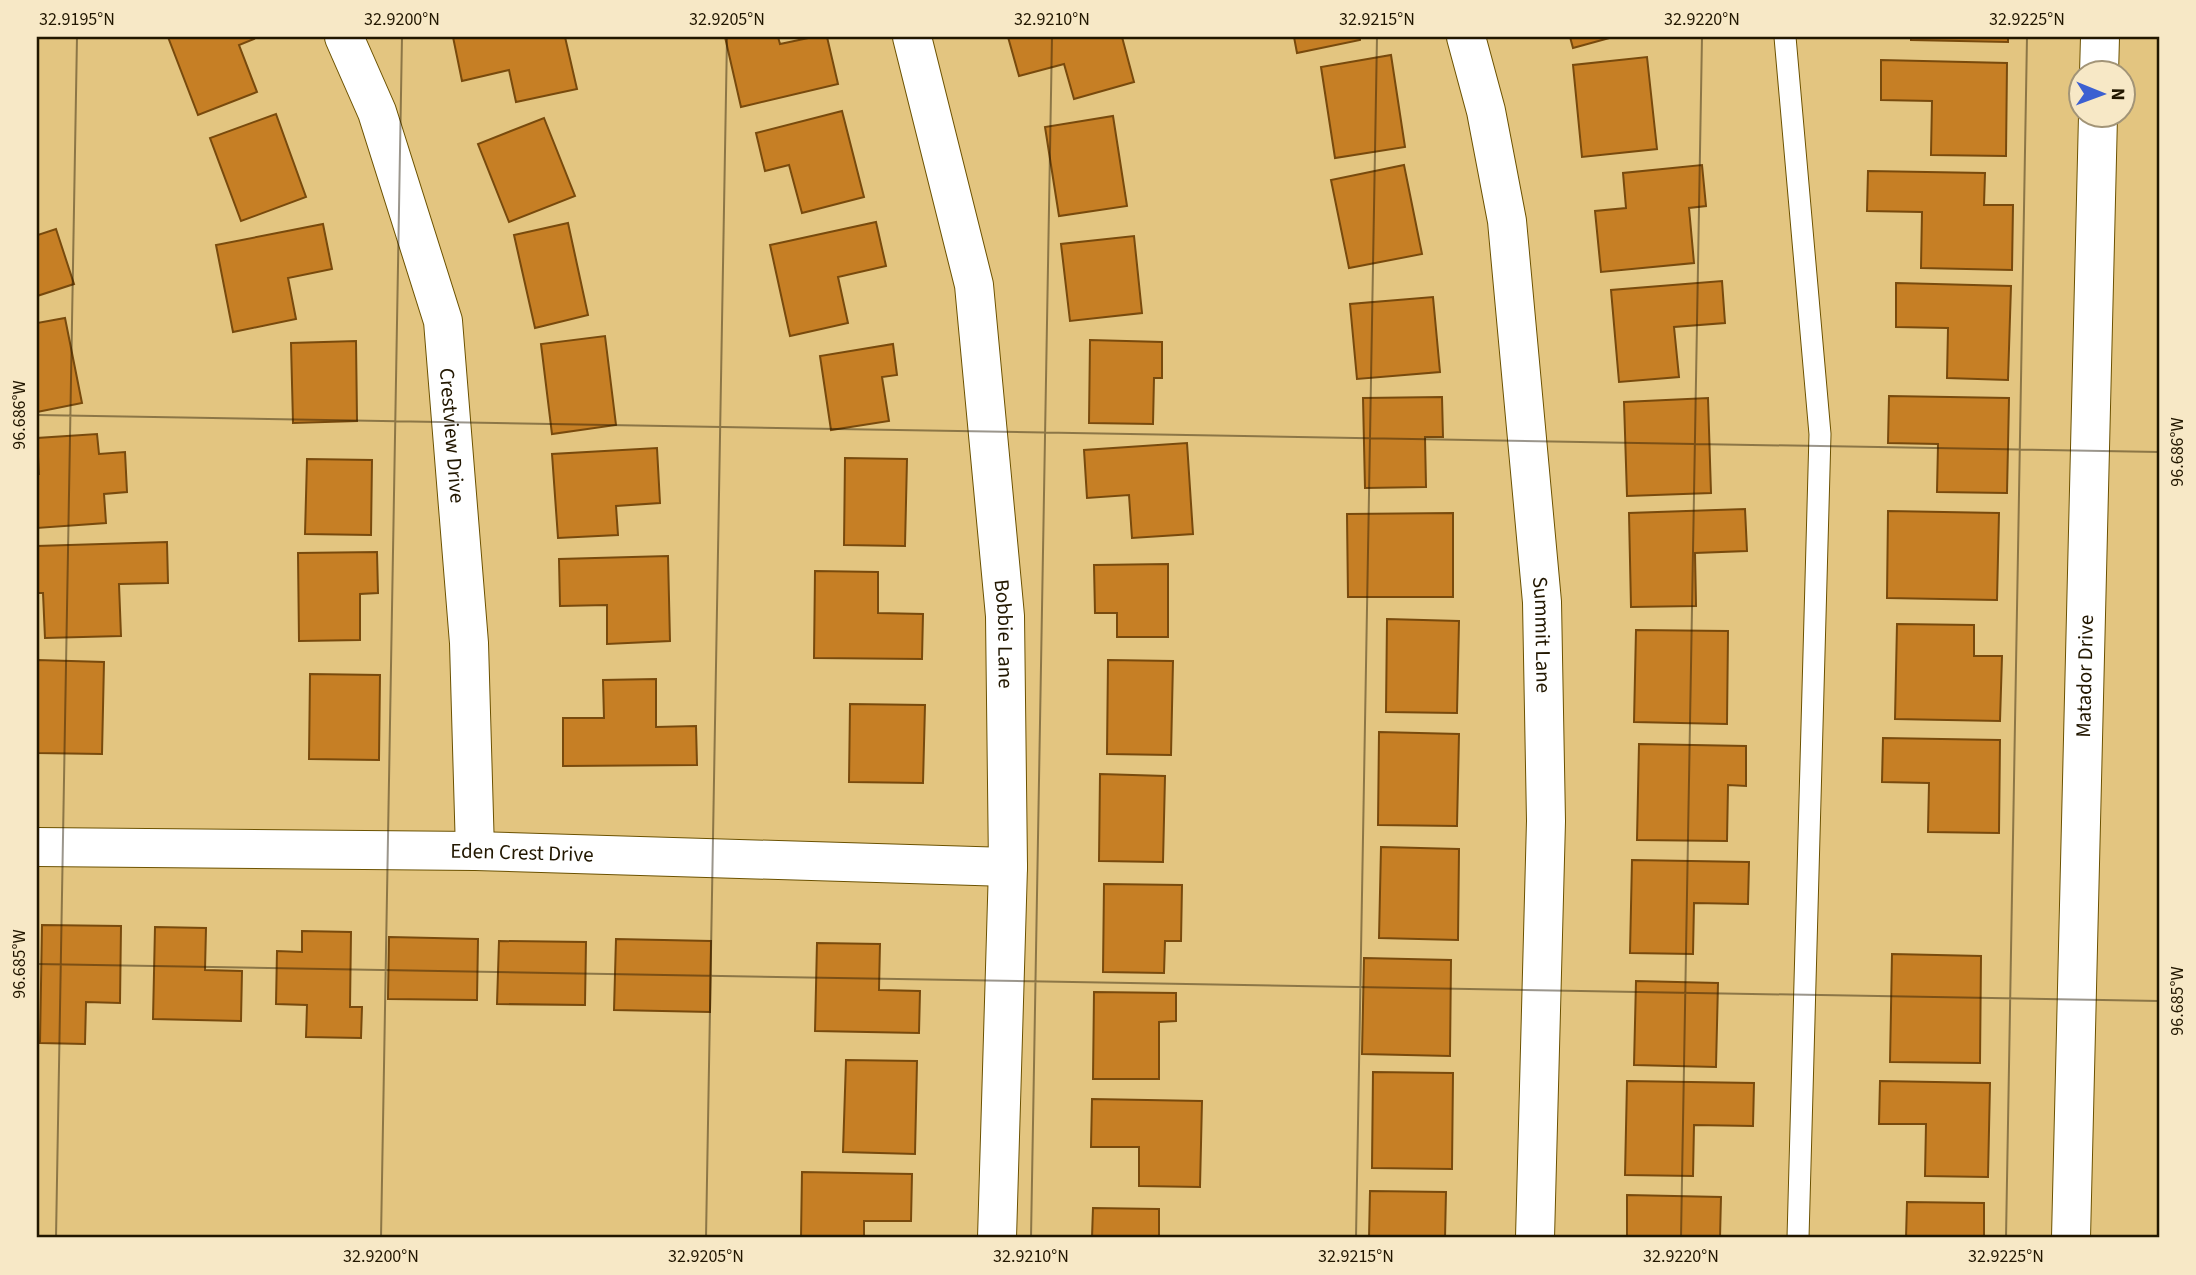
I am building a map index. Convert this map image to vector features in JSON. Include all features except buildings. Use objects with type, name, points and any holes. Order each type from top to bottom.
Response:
[{"type":"street","name":"Crestview Drive","points":[[344,37],[377,112],[443,321],[469,643],[475,851]]},
{"type":"street","name":"Bobbie Lane","points":[[912,37],[974,285],[1005,616],[1008,867],[998,1238]]},
{"type":"street","name":"Summit Lane","points":[[1466,37],[1486,111],[1507,221],[1542,602],[1546,821],[1535,1238]]},
{"type":"street","points":[[2099,60],[2100,37]]},
{"type":"street","name":"Matador Drive","points":[[2071,1238],[2098,130]]},
{"type":"street","name":"Eden Crest Drive","points":[[37,847],[475,851],[1008,867]]},
{"type":"lane","points":[[1785,37],[1819,434],[1798,1238]]}]
